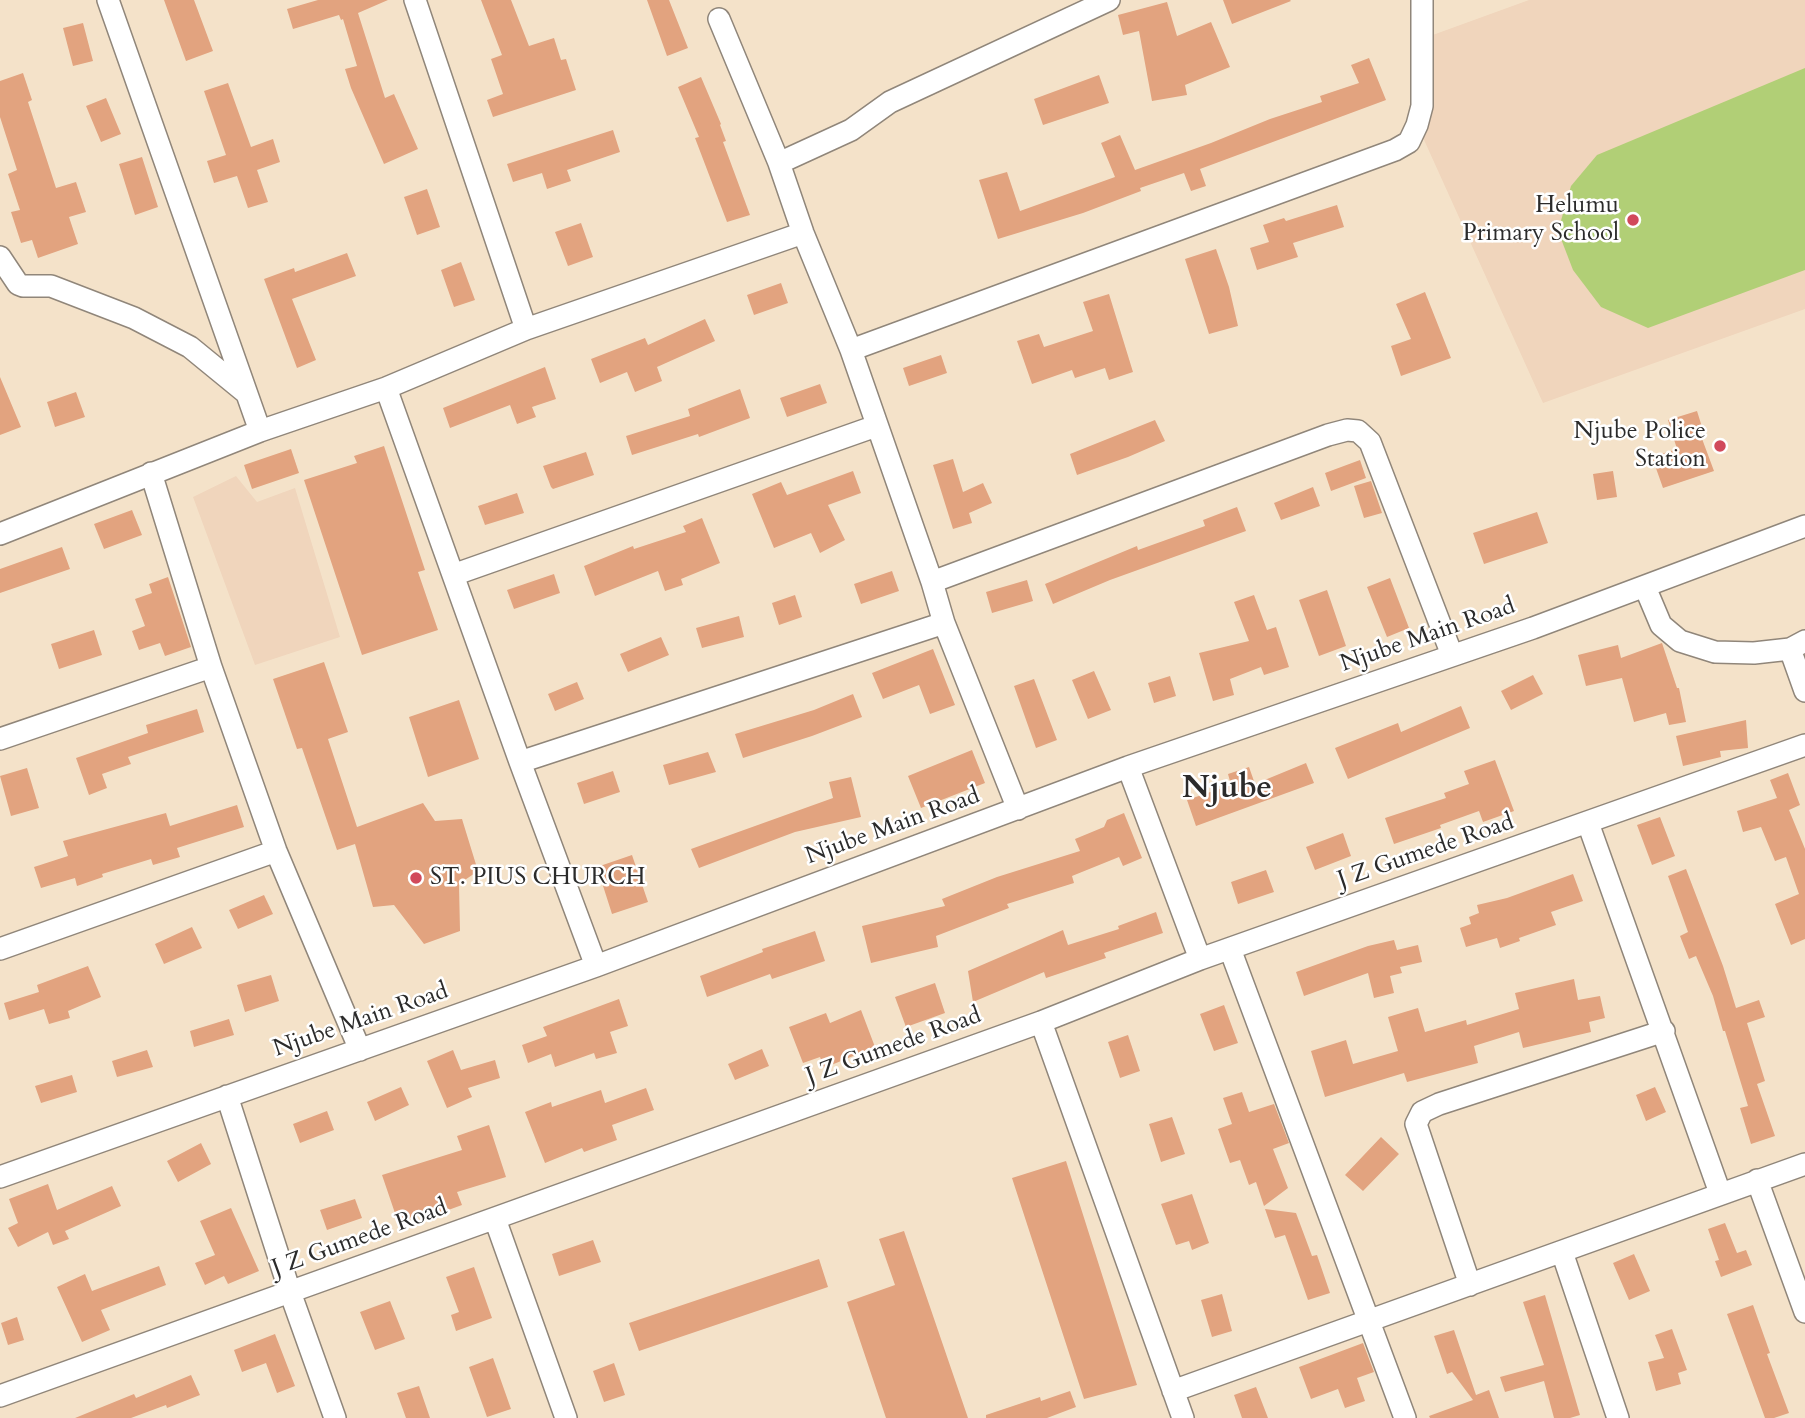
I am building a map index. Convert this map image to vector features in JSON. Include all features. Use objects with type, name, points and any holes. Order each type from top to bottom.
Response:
[{"type":"street","points":[[108,0],[260,431]]},
{"type":"street","points":[[415,0],[526,329]]},
{"type":"street","points":[[779,163],[850,130],[890,102],[1108,0]]},
{"type":"street","points":[[851,350],[1395,150],[1409,142],[1422,106],[1422,0]]},
{"type":"street","points":[[719,19],[779,163],[803,233],[851,350],[944,623],[1018,809]]},
{"type":"street","points":[[0,534],[260,431],[386,388],[526,329],[803,233]]},
{"type":"street","points":[[0,257],[18,284],[51,286],[134,318],[190,347],[247,393]]},
{"type":"street","points":[[386,388],[596,966]]},
{"type":"street","points":[[453,575],[876,426]]},
{"type":"street","points":[[932,582],[1317,439],[1347,430],[1359,431],[1370,442],[1452,655]]},
{"type":"street","points":[[151,473],[211,667],[276,851],[360,1050]]},
{"type":"street","name":"Njube Main Road","points":[[0,1177],[596,966],[1128,766],[1645,587],[1805,526]]},
{"type":"street","points":[[1645,587],[1661,625],[1680,641],[1715,652],[1754,653],[1798,645],[1805,691]]},
{"type":"street","points":[[520,762],[944,623]]},
{"type":"street","points":[[0,739],[211,667]]},
{"type":"street","name":"J Z Gumede Road","points":[[0,1396],[1041,1022],[1200,959],[1805,745]]},
{"type":"street","points":[[1128,766],[1200,959]]},
{"type":"street","points":[[1588,823],[1720,1192]]},
{"type":"street","points":[[0,949],[276,851]]},
{"type":"street","points":[[1230,949],[1405,1418]]},
{"type":"street","points":[[1041,1022],[1183,1418]]},
{"type":"street","points":[[1470,1285],[1416,1124],[1422,1112],[1438,1104],[1664,1031]]},
{"type":"street","points":[[227,1096],[290,1292],[335,1418]]},
{"type":"street","points":[[1174,1391],[1562,1252],[1720,1192],[1805,1164]]},
{"type":"street","points":[[1757,1180],[1805,1312]]},
{"type":"street","points":[[495,1219],[566,1418]]},
{"type":"street","points":[[1562,1252],[1618,1418]]},
{"type":"shaded area","name":"Helumu Primary School","points":[[1529,0],[1805,0],[1805,309],[1543,403],[1420,131],[1430,36]]},
{"type":"shaded area","points":[[236,476],[257,502],[295,488],[340,637],[255,665],[193,497]]},
{"type":"green space","points":[[1805,68],[1805,270],[1648,328],[1601,307],[1573,270],[1558,231],[1571,186],[1597,155]]},
{"type":"building","points":[[164,0],[194,0],[213,51],[186,61]]},
{"type":"building","points":[[318,0],[388,0],[358,13],[385,98],[394,94],[418,149],[384,164],[345,69],[357,66],[343,19],[341,20],[339,15],[293,29],[287,9]]},
{"type":"building","points":[[481,0],[511,0],[529,46],[554,38],[561,60],[566,59],[576,90],[493,117],[487,100],[503,94],[491,59],[502,55]]},
{"type":"building","points":[[647,0],[669,0],[688,48],[667,56]]},
{"type":"building","points":[[1223,0],[1290,0],[1291,1],[1232,24]]},
{"type":"building","points":[[1167,2],[1177,36],[1211,22],[1230,67],[1185,85],[1187,95],[1152,101],[1139,31],[1123,35],[1118,15]]},
{"type":"building","points":[[83,23],[93,61],[73,66],[63,28]]},
{"type":"building","points":[[1369,58],[1386,100],[1200,169],[1206,186],[1191,191],[1184,173],[1140,188],[1141,191],[1083,213],[998,239],[979,180],[1007,172],[1020,211],[1115,177],[1101,143],[1120,135],[1135,170],[1322,102],[1320,96],[1359,83],[1351,65]]},
{"type":"building","points":[[23,73],[32,100],[28,102],[56,188],[76,182],[86,212],[69,217],[78,244],[38,258],[32,240],[21,243],[11,212],[20,210],[8,174],[17,170],[0,117],[0,81]]},
{"type":"building","points":[[1099,75],[1109,103],[1043,125],[1034,99]]},
{"type":"building","points":[[701,77],[721,124],[726,141],[723,142],[750,215],[727,222],[695,138],[699,137],[678,87]]},
{"type":"building","points":[[228,83],[251,147],[273,139],[280,162],[257,170],[268,202],[248,208],[237,176],[214,183],[207,161],[226,155],[204,91]]},
{"type":"building","points":[[106,98],[121,134],[101,142],[86,106]]},
{"type":"building","points":[[613,130],[620,152],[567,170],[571,181],[547,189],[542,173],[513,182],[507,164]]},
{"type":"building","points":[[142,157],[158,207],[135,215],[119,164]]},
{"type":"building","points":[[427,189],[440,227],[417,235],[404,197]]},
{"type":"building","points":[[1337,205],[1344,227],[1293,243],[1298,257],[1257,270],[1250,248],[1269,242],[1263,225],[1284,218],[1286,221]]},
{"type":"building","points":[[581,223],[593,257],[568,266],[555,232]]},
{"type":"building","points":[[1216,249],[1238,326],[1209,334],[1185,259]]},
{"type":"building","points":[[347,253],[356,276],[292,299],[316,360],[297,368],[264,279],[294,268],[295,272]]},
{"type":"building","points":[[461,262],[475,300],[454,307],[441,270]]},
{"type":"building","points":[[781,283],[788,303],[754,315],[747,295]]},
{"type":"building","points":[[1425,292],[1451,358],[1401,376],[1391,346],[1411,339],[1396,304]]},
{"type":"building","points":[[1109,294],[1133,372],[1109,380],[1105,368],[1075,378],[1072,370],[1032,384],[1017,341],[1039,334],[1044,347],[1093,331],[1083,302]]},
{"type":"building","points":[[705,319],[715,341],[657,367],[662,381],[635,392],[627,372],[600,383],[591,359],[645,338],[648,345]]},
{"type":"building","points":[[941,355],[947,373],[909,386],[903,368]]},
{"type":"building","points":[[545,367],[556,399],[532,407],[536,417],[517,424],[510,405],[450,428],[443,408]]},
{"type":"building","points":[[0,377],[21,427],[0,435]]},
{"type":"building","points":[[820,384],[827,403],[787,417],[780,398]]},
{"type":"building","points":[[740,389],[750,418],[699,437],[698,434],[632,455],[626,436],[690,416],[688,409]]},
{"type":"building","points":[[76,392],[85,417],[55,427],[47,402]]},
{"type":"building","points":[[1697,411],[1702,427],[1698,428],[1714,471],[1663,488],[1652,457],[1677,449],[1668,420]]},
{"type":"building","points":[[1155,420],[1165,441],[1077,475],[1070,454]]},
{"type":"building","points":[[384,446],[425,570],[418,572],[438,630],[362,655],[304,480],[357,463],[354,456]]},
{"type":"building","points":[[291,449],[299,473],[252,489],[244,465]]},
{"type":"building","points":[[586,452],[594,475],[553,489],[543,466]]},
{"type":"building","points":[[953,459],[963,492],[983,483],[992,503],[969,513],[972,523],[953,529],[933,465]]},
{"type":"building","points":[[1360,460],[1366,478],[1331,491],[1325,473]]},
{"type":"building","points":[[853,471],[861,493],[828,505],[845,540],[820,553],[811,533],[774,548],[752,494],[781,482],[787,495]]},
{"type":"building","points":[[1613,471],[1617,497],[1597,500],[1593,474]]},
{"type":"building","points":[[1371,481],[1382,513],[1364,518],[1354,486]]},
{"type":"building","points":[[1313,487],[1320,506],[1281,520],[1274,503]]},
{"type":"building","points":[[517,493],[524,513],[485,525],[478,506]]},
{"type":"building","points":[[1237,507],[1246,531],[1110,580],[1053,604],[1045,584],[1137,546],[1138,550],[1205,526],[1203,520]]},
{"type":"building","points":[[132,510],[142,535],[104,549],[94,524]]},
{"type":"building","points":[[1537,512],[1548,543],[1484,564],[1473,533]]},
{"type":"building","points":[[702,518],[720,563],[681,579],[683,585],[665,591],[658,571],[595,596],[584,566],[633,546],[634,549],[686,532],[683,526]]},
{"type":"building","points":[[62,547],[70,569],[0,593],[0,569]]},
{"type":"building","points":[[892,571],[899,591],[861,604],[854,584]]},
{"type":"building","points":[[554,574],[560,593],[514,609],[507,590]]},
{"type":"building","points":[[168,577],[191,647],[165,656],[160,643],[139,650],[132,631],[145,626],[135,599],[152,593],[149,584]]},
{"type":"building","points":[[1390,578],[1409,628],[1387,637],[1367,587]]},
{"type":"building","points":[[1027,580],[1033,601],[992,613],[986,592]]},
{"type":"building","points":[[1327,590],[1346,646],[1319,656],[1299,600]]},
{"type":"building","points":[[795,595],[802,617],[779,625],[772,603]]},
{"type":"building","points":[[1254,595],[1267,630],[1276,627],[1289,667],[1264,675],[1261,667],[1230,679],[1234,695],[1213,701],[1199,653],[1249,641],[1234,602]]},
{"type":"building","points":[[739,616],[744,637],[702,648],[696,628]]},
{"type":"building","points":[[94,630],[102,655],[59,669],[51,644]]},
{"type":"building","points":[[661,637],[669,655],[628,672],[620,654]]},
{"type":"building","points":[[1662,643],[1679,688],[1686,722],[1669,725],[1666,713],[1634,722],[1622,678],[1586,686],[1578,655],[1618,645],[1621,658]]},
{"type":"building","points":[[933,649],[955,705],[930,714],[919,685],[883,699],[872,673]]},
{"type":"building","points":[[324,662],[348,732],[328,739],[357,827],[423,803],[435,821],[462,819],[478,871],[459,884],[460,931],[424,944],[394,905],[373,907],[355,844],[337,850],[302,748],[297,749],[273,679]]},
{"type":"building","points":[[1094,671],[1111,710],[1088,719],[1072,680]]},
{"type":"building","points":[[1533,675],[1543,694],[1511,710],[1501,691]]},
{"type":"building","points":[[1170,676],[1176,696],[1154,703],[1148,683]]},
{"type":"building","points":[[1034,679],[1057,740],[1036,748],[1014,686]]},
{"type":"building","points":[[577,682],[584,699],[555,711],[548,694]]},
{"type":"building","points":[[853,694],[862,717],[743,758],[735,734],[814,710]]},
{"type":"building","points":[[459,700],[479,759],[428,777],[409,717]]},
{"type":"building","points":[[1461,706],[1470,728],[1348,779],[1335,748],[1398,723],[1401,732]]},
{"type":"building","points":[[197,709],[204,732],[128,757],[131,764],[102,774],[107,788],[89,795],[76,758],[148,733],[146,725]]},
{"type":"building","points":[[1746,720],[1748,748],[1720,751],[1721,757],[1683,766],[1676,736]]},
{"type":"building","points":[[972,750],[985,783],[921,808],[908,776]]},
{"type":"building","points":[[708,752],[716,772],[669,785],[663,765]]},
{"type":"building","points":[[1495,760],[1514,811],[1483,822],[1479,811],[1394,844],[1385,818],[1446,798],[1444,793],[1469,784],[1464,771]]},
{"type":"building","points":[[1306,763],[1314,783],[1196,826],[1187,800],[1231,785],[1228,774],[1249,767],[1255,784]]},
{"type":"building","points":[[27,768],[39,808],[11,816],[0,776]]},
{"type":"building","points":[[613,771],[620,792],[584,804],[577,783]]},
{"type":"building","points":[[1788,773],[1800,805],[1789,810],[1805,849],[1805,939],[1791,945],[1775,904],[1799,894],[1786,857],[1775,861],[1761,827],[1743,832],[1737,811],[1777,798],[1770,780]]},
{"type":"building","points":[[851,777],[861,817],[795,832],[699,868],[691,849],[833,798],[829,782]]},
{"type":"building","points":[[237,805],[244,827],[177,848],[180,857],[153,865],[151,859],[102,874],[103,877],[77,886],[75,878],[41,888],[34,867],[68,856],[63,841],[166,813],[170,826]]},
{"type":"building","points":[[1124,813],[1142,858],[1123,866],[1119,857],[1072,876],[1074,883],[1007,904],[1009,908],[936,936],[938,947],[871,963],[862,926],[945,906],[942,899],[997,877],[1080,851],[1075,839],[1104,827],[1107,820]]},
{"type":"building","points":[[1660,817],[1675,856],[1652,865],[1637,825]]},
{"type":"building","points":[[1343,833],[1351,856],[1315,870],[1306,847]]},
{"type":"building","points":[[632,855],[648,902],[612,914],[597,867]]},
{"type":"building","points":[[1686,869],[1736,1008],[1759,1000],[1765,1017],[1747,1023],[1765,1081],[1757,1084],[1775,1136],[1751,1144],[1740,1108],[1748,1106],[1725,1031],[1696,956],[1689,959],[1680,936],[1688,932],[1668,876]]},
{"type":"building","points":[[1266,870],[1274,892],[1238,904],[1231,882]]},
{"type":"building","points":[[1573,874],[1583,901],[1551,912],[1556,925],[1500,948],[1497,938],[1466,947],[1460,928],[1471,924],[1469,917],[1479,913],[1477,905],[1507,898]]},
{"type":"building","points":[[264,895],[273,914],[238,929],[229,910]]},
{"type":"building","points":[[1156,912],[1163,933],[1104,953],[1106,958],[1046,978],[1044,972],[973,1002],[968,971],[1063,930],[1068,945],[1119,929],[1118,926]]},
{"type":"building","points":[[192,927],[202,948],[164,964],[155,944]]},
{"type":"building","points":[[815,931],[825,961],[772,979],[770,974],[707,997],[700,976],[763,952],[762,949]]},
{"type":"building","points":[[1394,940],[1397,950],[1418,945],[1422,962],[1400,967],[1402,973],[1390,976],[1394,993],[1374,998],[1368,973],[1304,996],[1296,972],[1368,946]]},
{"type":"building","points":[[88,966],[101,997],[68,1011],[70,1018],[49,1024],[44,1009],[9,1020],[4,1003],[39,992],[37,985]]},
{"type":"building","points":[[271,975],[279,1001],[245,1012],[237,985]]},
{"type":"building","points":[[1574,979],[1578,1000],[1600,996],[1605,1018],[1589,1022],[1591,1032],[1523,1048],[1519,1032],[1474,1046],[1478,1063],[1407,1082],[1404,1073],[1325,1097],[1311,1051],[1346,1040],[1353,1064],[1398,1051],[1388,1017],[1418,1008],[1425,1032],[1466,1020],[1467,1025],[1519,1009],[1515,993]]},
{"type":"building","points":[[935,983],[945,1013],[906,1027],[895,997]]},
{"type":"building","points":[[619,999],[628,1026],[610,1032],[617,1053],[596,1059],[594,1053],[555,1067],[551,1054],[528,1063],[522,1045],[547,1036],[543,1027]]},
{"type":"building","points":[[1224,1005],[1238,1043],[1214,1051],[1200,1014]]},
{"type":"building","points":[[861,1010],[875,1047],[824,1068],[820,1057],[803,1063],[789,1027],[826,1013],[830,1023]]},
{"type":"building","points":[[229,1019],[234,1035],[194,1047],[190,1031]]},
{"type":"building","points":[[1128,1035],[1140,1071],[1120,1078],[1108,1042]]},
{"type":"building","points":[[762,1049],[769,1066],[735,1080],[728,1064]]},
{"type":"building","points":[[147,1050],[153,1067],[117,1077],[112,1061]]},
{"type":"building","points":[[453,1050],[461,1070],[495,1060],[500,1078],[468,1088],[472,1097],[447,1108],[427,1061]]},
{"type":"building","points":[[72,1075],[77,1092],[41,1103],[35,1086]]},
{"type":"building","points":[[401,1087],[409,1105],[375,1121],[367,1102]]},
{"type":"building","points":[[1655,1087],[1666,1112],[1646,1121],[1636,1095]]},
{"type":"building","points":[[646,1088],[654,1110],[612,1125],[617,1140],[584,1152],[582,1148],[545,1163],[525,1112],[551,1102],[552,1107],[601,1090],[605,1103]]},
{"type":"building","points":[[1242,1092],[1249,1112],[1274,1104],[1289,1143],[1273,1149],[1288,1188],[1264,1206],[1256,1182],[1249,1185],[1240,1160],[1230,1163],[1218,1129],[1232,1124],[1223,1098]]},
{"type":"building","points":[[327,1111],[334,1130],[300,1143],[293,1124]]},
{"type":"building","points":[[1172,1117],[1185,1154],[1161,1162],[1149,1124]]},
{"type":"building","points":[[489,1125],[506,1177],[457,1192],[462,1205],[432,1216],[430,1211],[398,1222],[382,1175],[462,1150],[457,1136]]},
{"type":"building","points":[[1381,1137],[1399,1154],[1363,1191],[1345,1175]]},
{"type":"building","points":[[201,1143],[211,1164],[178,1182],[167,1161]]},
{"type":"building","points":[[1066,1161],[1137,1385],[1084,1399],[1012,1178]]},
{"type":"building","points":[[48,1184],[57,1210],[112,1186],[121,1206],[65,1231],[69,1239],[53,1245],[48,1232],[18,1247],[8,1228],[18,1223],[9,1199]]},
{"type":"building","points":[[1192,1194],[1209,1243],[1192,1250],[1189,1241],[1176,1245],[1161,1204]]},
{"type":"building","points":[[355,1199],[362,1218],[327,1230],[320,1210]]},
{"type":"building","points":[[231,1208],[259,1271],[228,1284],[224,1276],[205,1285],[195,1263],[215,1255],[200,1221]]},
{"type":"building","points":[[1265,1209],[1296,1213],[1312,1256],[1317,1255],[1330,1293],[1308,1300],[1285,1235],[1275,1238]]},
{"type":"building","points":[[1725,1223],[1737,1253],[1746,1250],[1752,1265],[1721,1277],[1715,1261],[1719,1260],[1708,1229]]},
{"type":"building","points":[[904,1231],[968,1418],[886,1418],[847,1302],[895,1285],[879,1239]]},
{"type":"building","points":[[593,1240],[601,1262],[559,1276],[552,1254]]},
{"type":"building","points":[[1634,1254],[1650,1291],[1629,1300],[1613,1263]]},
{"type":"building","points":[[819,1259],[828,1287],[639,1351],[629,1323]]},
{"type":"building","points":[[159,1266],[166,1285],[101,1310],[110,1330],[82,1342],[57,1287],[85,1274],[92,1291]]},
{"type":"building","points":[[474,1267],[492,1318],[456,1331],[451,1315],[459,1312],[446,1277]]},
{"type":"building","points":[[1222,1294],[1232,1331],[1212,1337],[1201,1300]]},
{"type":"building","points":[[1545,1295],[1580,1415],[1570,1418],[1554,1418],[1544,1381],[1505,1392],[1500,1377],[1544,1365],[1523,1302]]},
{"type":"building","points":[[390,1301],[405,1339],[375,1350],[360,1312]]},
{"type":"building","points":[[1753,1305],[1770,1353],[1767,1354],[1789,1413],[1774,1418],[1765,1418],[1727,1314]]},
{"type":"building","points":[[17,1317],[24,1340],[8,1345],[1,1323]]},
{"type":"building","points":[[1672,1329],[1687,1370],[1678,1373],[1681,1384],[1656,1391],[1648,1362],[1664,1358],[1655,1335]]},
{"type":"building","points":[[1454,1330],[1476,1395],[1489,1390],[1499,1418],[1430,1418],[1429,1416],[1473,1400],[1452,1372],[1447,1374],[1434,1336]]},
{"type":"building","points":[[275,1334],[295,1386],[277,1393],[266,1363],[242,1372],[234,1350]]},
{"type":"building","points":[[1363,1343],[1374,1372],[1357,1378],[1365,1401],[1345,1408],[1338,1389],[1311,1399],[1299,1367]]},
{"type":"building","points":[[493,1358],[511,1409],[487,1417],[469,1367]]},
{"type":"building","points":[[614,1363],[625,1395],[604,1402],[593,1371]]},
{"type":"building","points":[[191,1375],[200,1395],[167,1408],[166,1405],[131,1418],[75,1418],[134,1394],[136,1398]]},
{"type":"building","points":[[419,1386],[430,1418],[406,1418],[397,1393]]},
{"type":"building","points":[[1256,1387],[1268,1418],[1242,1418],[1234,1395]]},
{"type":"building","points":[[1070,1391],[1076,1407],[1047,1418],[986,1418],[986,1415],[1040,1397],[1041,1401]]},
{"type":"place","name":"Helumu Primary School","points":[[1633,220]]},
{"type":"place","name":"Njube Police Station","points":[[1720,446]]},
{"type":"place","name":"ST. PIUS CHURCH","points":[[416,878]]},
{"type":"district","name":"Njube","points":[[1227,790]]}]
